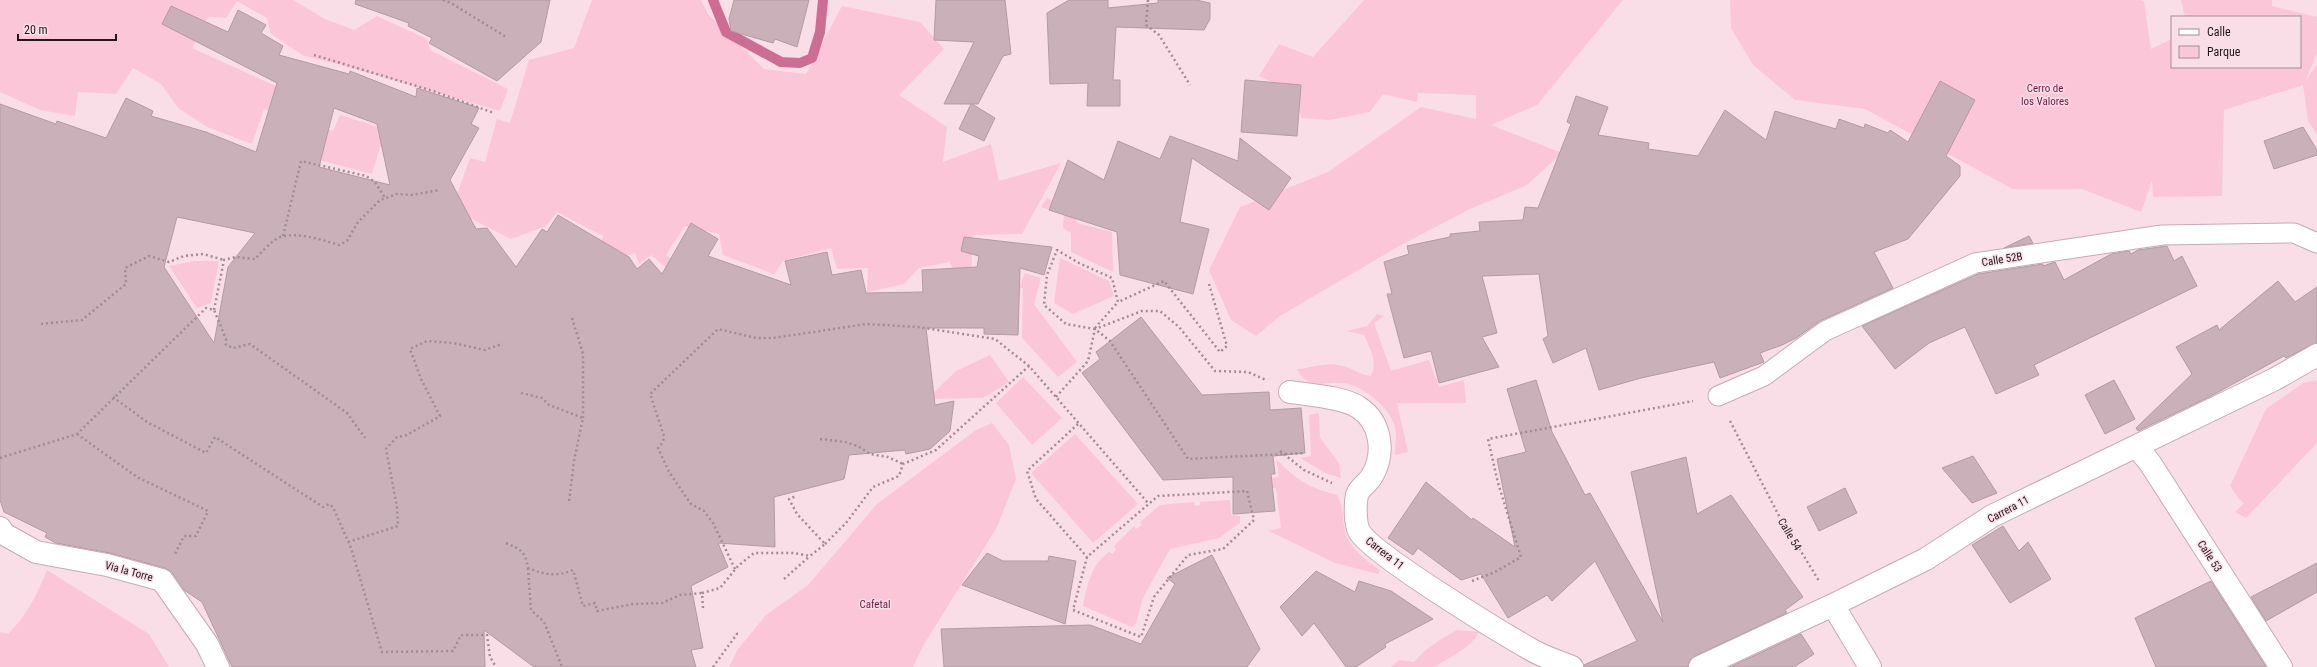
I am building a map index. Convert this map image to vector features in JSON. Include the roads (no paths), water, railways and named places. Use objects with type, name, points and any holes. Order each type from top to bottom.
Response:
[{"type":"street","name":"Carrera 11","points":[[1700,667],[1833,605],[1926,559],[1992,516],[2275,379],[2317,355]]},
{"type":"street","name":"Carrera 11","points":[[1290,392],[1344,402],[1358,407],[1376,428],[1380,456],[1371,478],[1357,494],[1356,519],[1359,531],[1369,544],[1440,592],[1532,650],[1572,667]]},
{"type":"street","name":"Calle 53","points":[[2137,447],[2150,463],[2282,667]]},
{"type":"street","name":"Via la Torre","points":[[0,528],[4,534],[36,552],[107,565],[162,580],[207,644],[218,667]]},
{"type":"street","points":[[1833,605],[1870,667]]},
{"type":"lane","name":"Calle 52B","points":[[1718,396],[1764,376],[1824,331],[1975,263],[2162,235],[2294,234],[2317,243]]},
{"type":"waterway","points":[[713,0],[726,32],[781,62],[800,63],[812,58],[820,32],[823,0]]},
{"type":"park label","name":"Cerro de los Valores","points":[[2045,94]]},
{"type":"park label","name":"Cafetal","points":[[875,604]]}]
